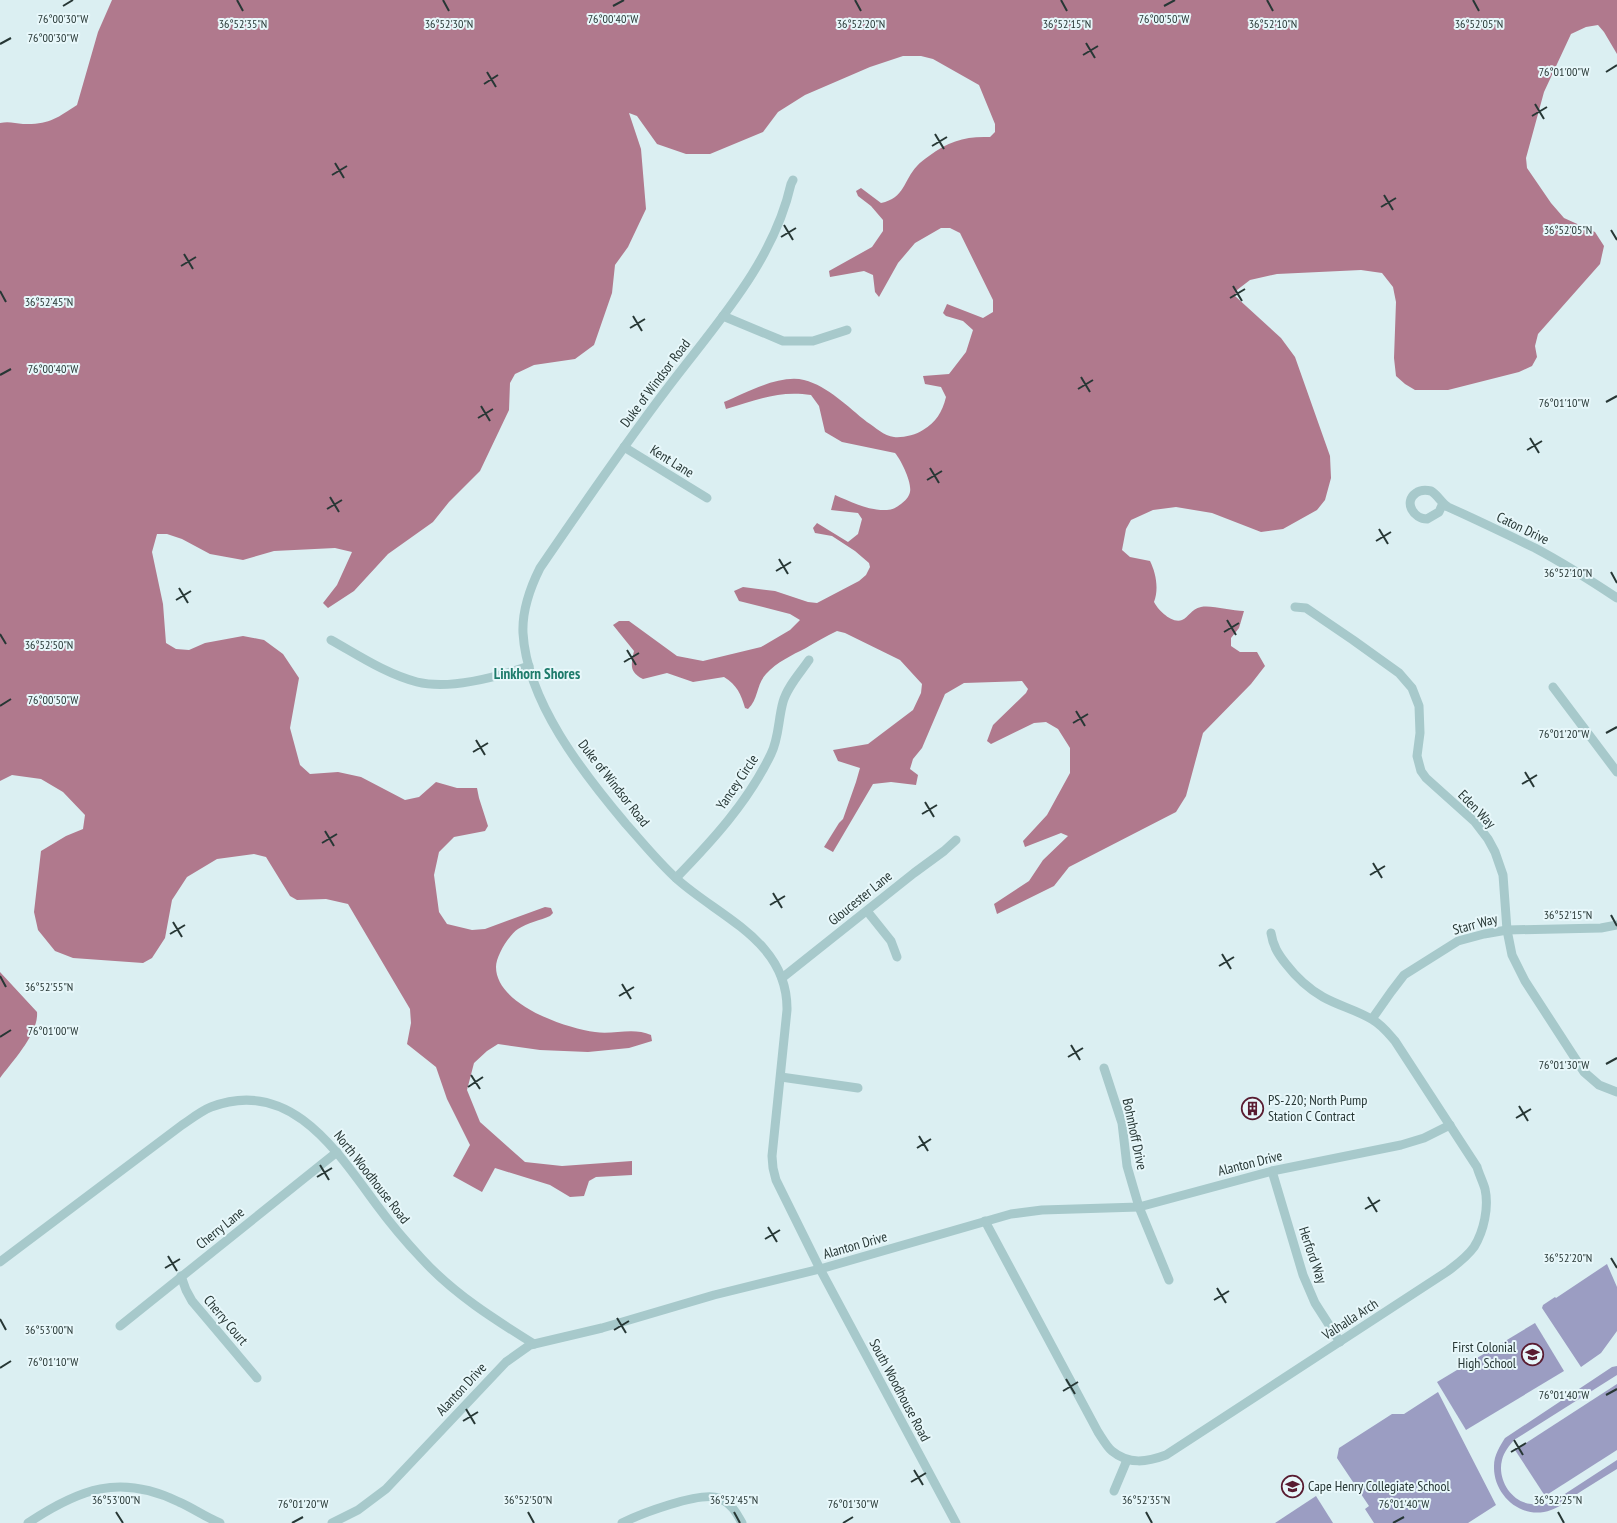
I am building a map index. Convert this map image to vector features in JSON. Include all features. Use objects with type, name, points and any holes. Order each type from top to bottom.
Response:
[{"type":"street","name":"Duke of Windsor Road","points":[[793,180],[781,218],[756,269],[624,447],[540,568],[529,594],[524,617],[524,640],[529,666],[540,697],[572,754],[590,781],[657,859],[676,878],[697,896],[752,936],[769,956],[782,978],[786,992],[787,1010],[772,1156],[773,1168],[776,1180],[820,1269]]},
{"type":"street","points":[[723,316],[783,341],[813,340],[847,330]]},
{"type":"street","name":"Kent Lane","points":[[624,447],[707,498]]},
{"type":"street","name":"Caton Drive","points":[[1443,503],[1439,512],[1422,519],[1417,517],[1411,509],[1412,500],[1416,493],[1422,490],[1432,492],[1443,503],[1562,563],[1617,598]]},
{"type":"street","name":"Eden Way","points":[[1295,607],[1306,608],[1353,640],[1399,673],[1412,688],[1417,698],[1420,715],[1417,751],[1419,765],[1426,778],[1479,827],[1495,852],[1503,875],[1507,930],[1512,955],[1517,967],[1584,1072],[1599,1085],[1617,1092]]},
{"type":"street","points":[[331,640],[388,672],[417,682],[430,684],[492,677],[529,666]]},
{"type":"street","name":"Yancey Circle","points":[[676,878],[713,839],[758,778],[775,746],[786,694],[808,660]]},
{"type":"street","points":[[1553,687],[1617,772]]},
{"type":"street","name":"Gloucester Lane","points":[[782,978],[956,840]]},
{"type":"street","points":[[867,910],[891,941],[897,957]]},
{"type":"street","name":"Starr Way","points":[[1372,1019],[1404,975],[1458,941],[1507,930],[1601,928],[1617,925]]},
{"type":"street","name":"Valhalla Arch","points":[[1127,1460],[1148,1462],[1166,1455],[1448,1271],[1465,1258],[1475,1246],[1483,1224],[1486,1206],[1485,1189],[1477,1167],[1395,1041],[1384,1028],[1372,1019],[1324,998],[1310,989],[1278,953],[1272,942],[1271,933]]},
{"type":"street","name":"Bohnhoff Drive","points":[[1104,1068],[1121,1121],[1127,1166],[1139,1207],[1169,1280]]},
{"type":"street","points":[[781,1077],[858,1088]]},
{"type":"street","name":"North Woodhouse Road","points":[[0,1262],[182,1125],[211,1107],[234,1102],[262,1101],[290,1111],[317,1132],[337,1152],[396,1230],[446,1283],[499,1322],[534,1344]]},
{"type":"street","name":"Alanton Drive","points":[[332,1523],[358,1510],[386,1489],[506,1362],[517,1352],[534,1344],[602,1328],[714,1295],[820,1269],[1011,1214],[1042,1210],[1139,1207],[1272,1171],[1401,1145],[1424,1138],[1450,1125]]},
{"type":"street","name":"Cherry Lane","points":[[120,1326],[337,1152]]},
{"type":"street","name":"Herford Way","points":[[1272,1171],[1303,1275],[1315,1303],[1340,1342]]},
{"type":"street","points":[[984,1221],[1098,1432],[1112,1451],[1127,1460],[1114,1491]]},
{"type":"street","name":"South Woodhouse Road","points":[[820,1269],[956,1523]]},
{"type":"street","name":"Cherry Court","points":[[181,1276],[192,1301],[257,1378]]},
{"type":"street","points":[[28,1523],[68,1499],[101,1488],[127,1486],[165,1496],[220,1523]]},
{"type":"street","points":[[622,1523],[693,1498],[709,1496],[717,1497],[730,1505],[736,1511],[742,1523]]},
{"type":"shaded area","points":[[112,0],[1617,0],[1617,54],[1598,25],[1586,27],[1571,34],[1544,92],[1526,158],[1527,168],[1551,203],[1564,218],[1595,232],[1604,246],[1600,264],[1538,334],[1535,346],[1537,357],[1532,366],[1519,372],[1448,390],[1415,390],[1396,376],[1394,358],[1396,302],[1393,287],[1382,273],[1361,270],[1277,274],[1250,280],[1237,290],[1235,296],[1281,338],[1295,357],[1330,456],[1331,478],[1325,500],[1317,510],[1283,529],[1261,532],[1212,513],[1176,507],[1153,510],[1131,520],[1126,529],[1122,550],[1130,557],[1150,561],[1156,581],[1154,602],[1162,612],[1174,620],[1182,620],[1195,609],[1201,607],[1244,611],[1239,628],[1231,638],[1231,646],[1240,652],[1257,652],[1265,666],[1251,684],[1203,733],[1186,796],[1176,812],[1069,867],[1054,886],[997,914],[994,904],[1029,881],[1043,860],[1068,836],[1061,833],[1025,847],[1023,841],[1047,815],[1070,773],[1070,748],[1058,729],[1046,722],[1034,723],[991,744],[987,741],[993,725],[1026,693],[1028,689],[1022,681],[964,683],[945,694],[922,748],[913,759],[910,769],[918,775],[916,785],[891,782],[873,784],[833,852],[824,847],[843,819],[860,768],[838,761],[833,750],[868,744],[913,710],[921,693],[922,684],[900,660],[845,633],[837,631],[785,659],[770,670],[763,678],[752,705],[748,709],[745,708],[740,694],[735,687],[724,677],[693,682],[667,673],[643,679],[638,676],[632,668],[634,651],[613,625],[619,621],[629,621],[677,656],[703,661],[761,647],[790,630],[800,620],[790,614],[739,601],[734,591],[743,587],[775,591],[808,602],[817,603],[859,581],[866,575],[870,567],[869,563],[832,536],[815,533],[813,528],[817,523],[848,542],[858,534],[862,519],[858,513],[831,510],[835,495],[860,506],[880,510],[893,509],[904,502],[908,497],[910,488],[908,477],[895,453],[842,442],[825,432],[819,406],[811,395],[778,395],[726,409],[724,402],[763,385],[795,379],[804,380],[821,387],[867,422],[890,436],[909,436],[920,432],[935,420],[943,408],[946,397],[941,387],[925,384],[923,376],[949,374],[966,352],[973,330],[963,321],[946,316],[943,313],[947,304],[983,318],[993,312],[993,300],[960,233],[950,228],[941,228],[915,243],[898,263],[879,297],[875,292],[873,275],[864,271],[830,277],[829,271],[872,247],[883,231],[883,220],[871,206],[858,196],[856,191],[861,188],[881,203],[889,201],[899,193],[918,165],[936,151],[958,140],[973,137],[990,137],[995,132],[995,124],[979,85],[933,59],[921,56],[903,56],[870,67],[805,95],[778,112],[763,132],[710,154],[686,154],[657,144],[637,116],[629,113],[641,149],[646,209],[628,247],[615,265],[612,293],[594,345],[575,359],[534,365],[515,374],[510,383],[509,410],[480,471],[449,502],[433,522],[388,554],[354,591],[328,608],[323,603],[337,585],[352,552],[335,548],[274,551],[243,560],[210,554],[182,539],[167,534],[157,534],[152,552],[163,604],[166,643],[176,649],[189,650],[205,643],[243,636],[264,640],[283,654],[299,678],[290,728],[300,765],[310,774],[338,772],[361,777],[405,800],[419,797],[436,782],[457,788],[477,788],[488,826],[485,831],[454,837],[439,852],[434,875],[439,912],[447,924],[472,930],[485,929],[545,907],[551,908],[553,913],[518,929],[504,946],[498,957],[496,967],[499,980],[507,992],[519,1003],[534,1012],[582,1030],[609,1033],[630,1031],[651,1035],[652,1041],[629,1048],[588,1052],[540,1050],[498,1044],[474,1063],[467,1090],[480,1122],[525,1162],[562,1166],[632,1161],[632,1175],[596,1177],[589,1181],[584,1196],[570,1197],[550,1185],[495,1168],[482,1192],[453,1176],[470,1145],[447,1099],[436,1067],[407,1044],[411,1023],[410,1009],[348,904],[326,899],[297,900],[290,896],[266,857],[254,854],[217,859],[187,877],[172,900],[165,938],[152,958],[143,963],[73,958],[55,951],[38,930],[34,912],[41,851],[66,836],[83,829],[85,815],[63,792],[41,779],[12,775],[0,781],[0,123],[32,124],[46,122],[77,105],[98,32]]},
{"type":"shaded area","points":[[0,972],[37,1012],[34,1029],[29,1038],[18,1056],[0,1078]]},
{"type":"shaded area","points":[[1607,1264],[1617,1287],[1617,1331],[1601,1353],[1581,1367],[1542,1308],[1543,1305]]},
{"type":"shaded area","points":[[1535,1323],[1564,1371],[1466,1430],[1437,1382]]},
{"type":"shaded area","points":[[1617,1366],[1617,1375],[1514,1440],[1504,1454],[1501,1467],[1504,1482],[1512,1494],[1517,1499],[1537,1505],[1554,1501],[1617,1460],[1617,1469],[1551,1510],[1530,1512],[1520,1509],[1511,1503],[1498,1487],[1495,1477],[1495,1458],[1505,1438],[1612,1367]]},
{"type":"shaded area","points":[[1617,1384],[1617,1450],[1545,1496],[1515,1450]]},
{"type":"shaded area","points":[[1438,1392],[1496,1505],[1468,1523],[1374,1523],[1365,1509],[1369,1506],[1337,1458],[1339,1448],[1392,1414],[1404,1414]]},
{"type":"shaded area","points":[[1316,1496],[1333,1523],[1275,1523]]},
{"type":"place","name":"PS-220; North Pump Station C Contract","points":[[1252,1108]]},
{"type":"place","name":"First Colonial High School","points":[[1532,1355]]},
{"type":"place","name":"Cape Henry Collegiate School","points":[[1292,1486]]},
{"type":"district","name":"Linkhorn Shores","points":[[537,673]]}]
